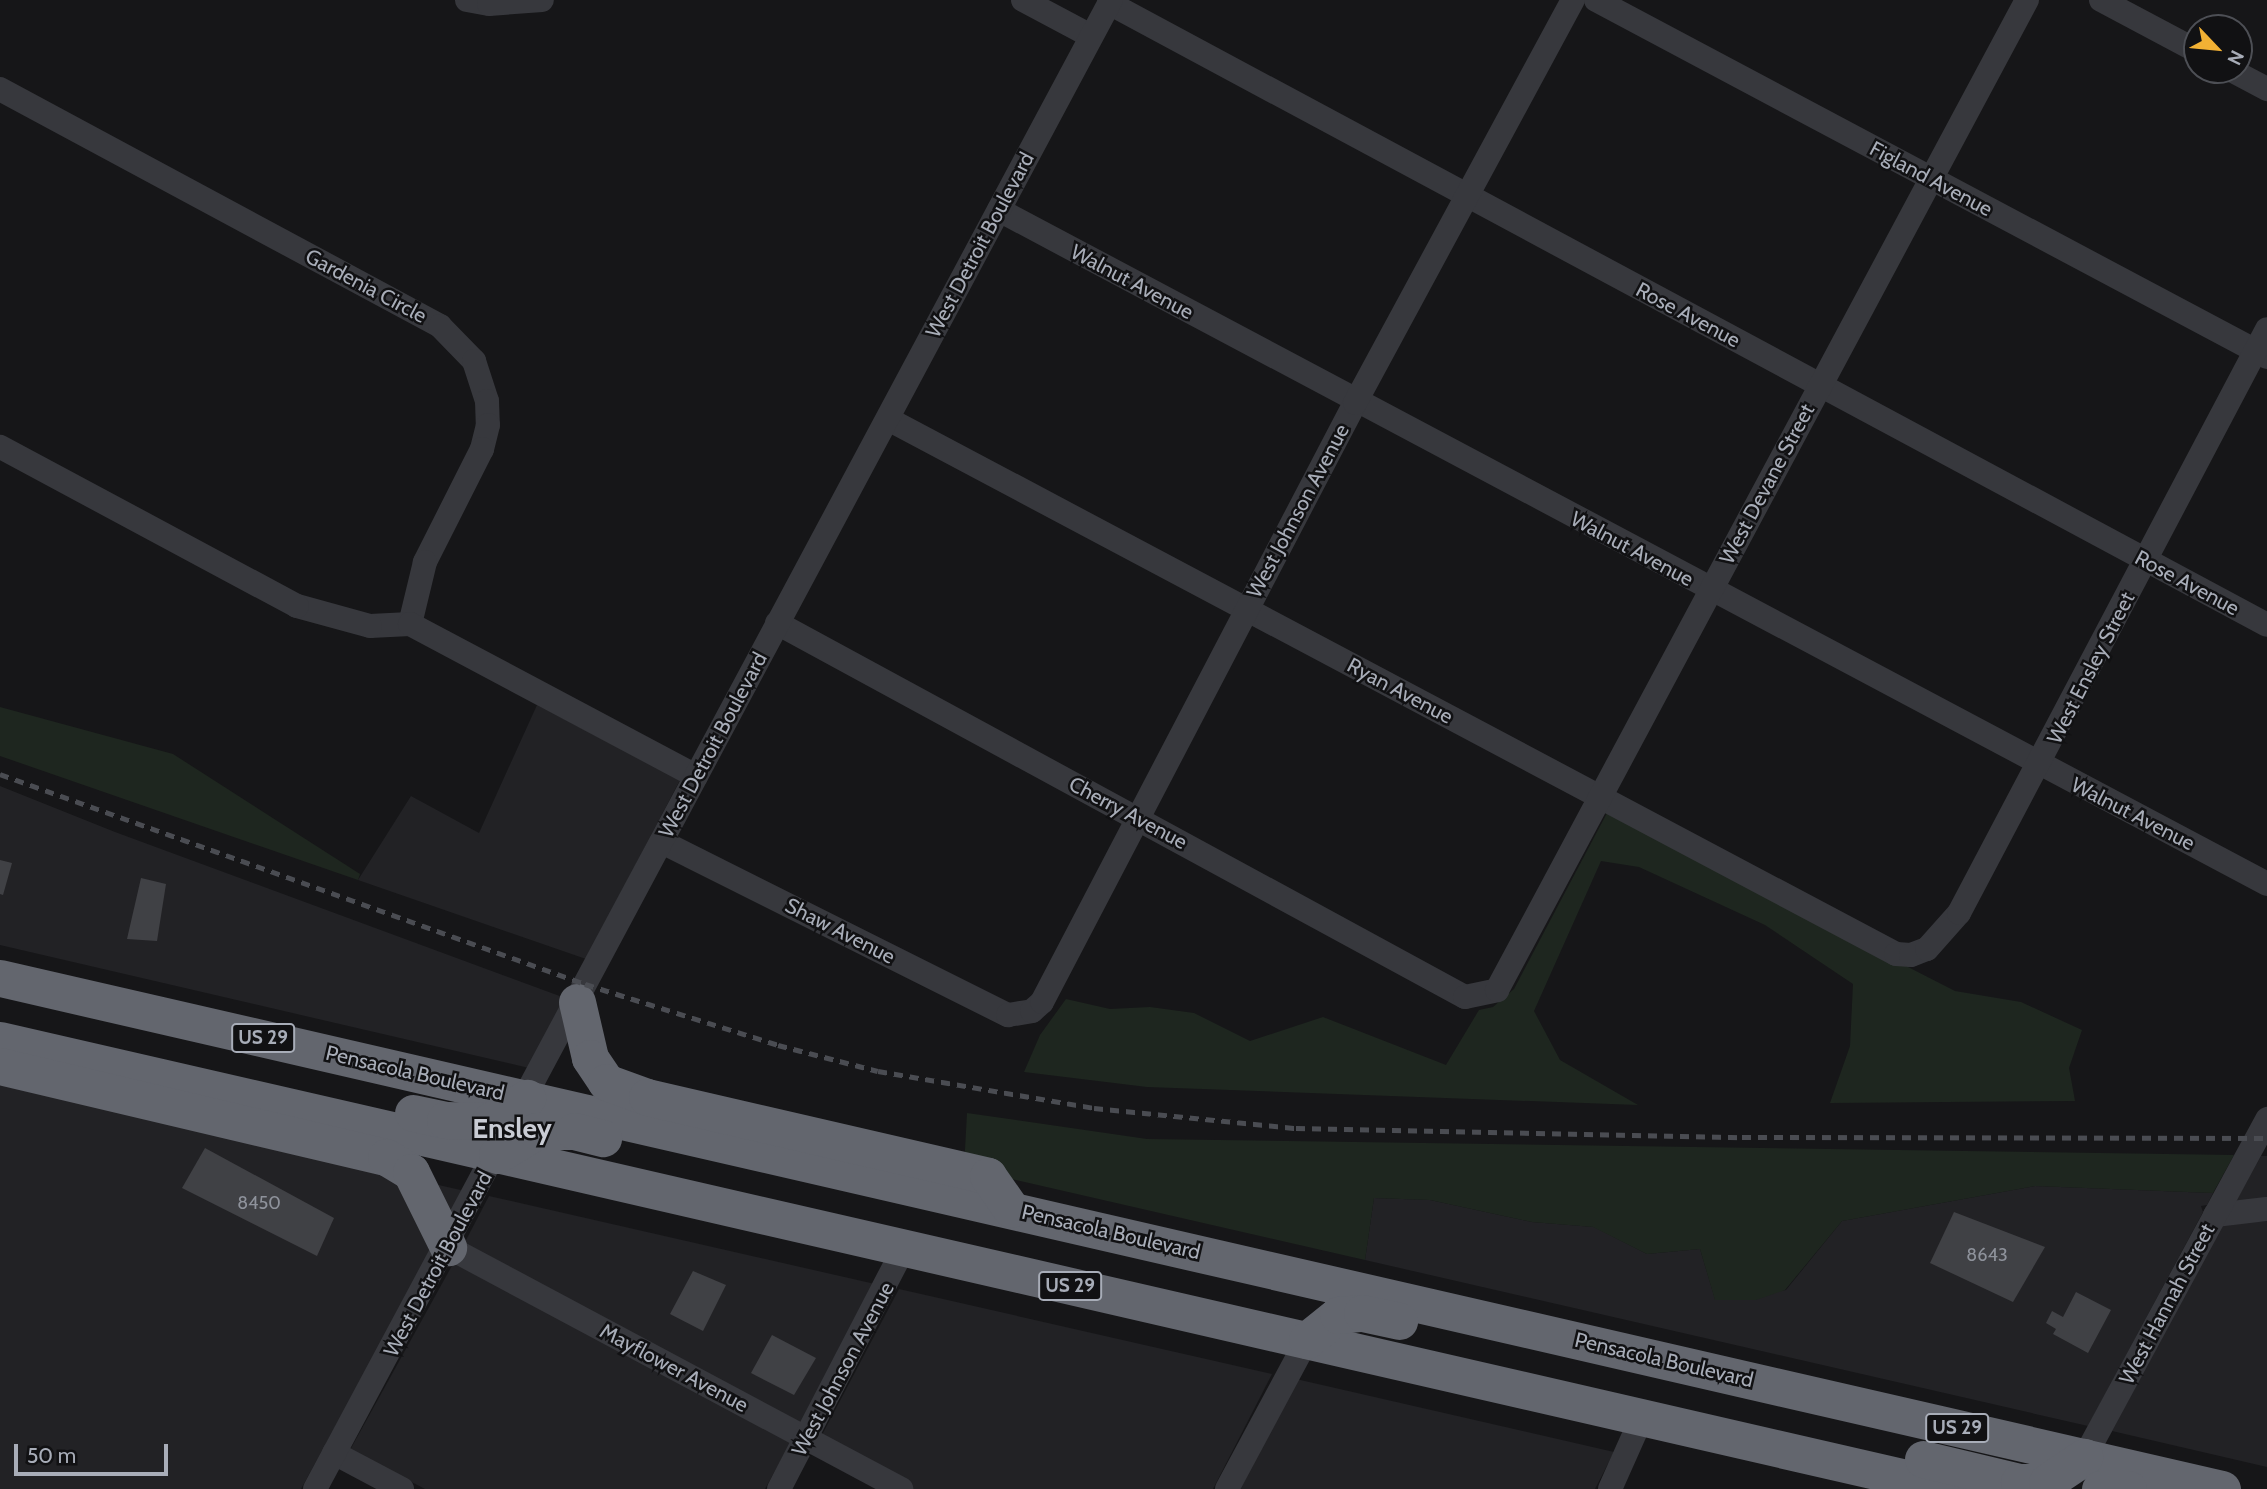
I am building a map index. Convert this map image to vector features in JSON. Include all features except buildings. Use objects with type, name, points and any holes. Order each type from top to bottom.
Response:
[{"type":"highway","name":"Pensacola Boulevard","points":[[0,978],[1600,1345],[2092,1473],[2222,1489]]},
{"type":"highway","points":[[577,1002],[590,1058],[606,1082],[647,1097],[988,1176],[1011,1209]]},
{"type":"highway","points":[[0,1016],[445,1120],[490,1121],[527,1098]]},
{"type":"highway","name":"US 29","points":[[0,1040],[1954,1489]]},
{"type":"highway","points":[[0,1066],[386,1157],[411,1172],[448,1247]]},
{"type":"highway","points":[[497,1154],[536,1131],[573,1131],[863,1197],[926,1189]]},
{"type":"highway","points":[[1307,1340],[1338,1315],[1362,1313],[1519,1349],[1600,1345]]},
{"type":"highway","points":[[1685,1427],[1787,1428],[2019,1482],[2047,1482],[2092,1473],[2128,1489]]},
{"type":"street","points":[[467,0],[489,4],[542,0]]},
{"type":"street","points":[[1023,0],[1091,36]]},
{"type":"street","name":"West Johnson Avenue","points":[[1019,1015],[1042,1002],[1355,403],[1573,0]]},
{"type":"street","name":"Figland Avenue","points":[[1596,0],[2261,354]]},
{"type":"street","name":"West Devane Street","points":[[1480,997],[1503,984],[2026,0]]},
{"type":"street","points":[[2101,0],[2183,44]]},
{"type":"street","name":"West Detroit Boulevard","points":[[315,1489],[448,1247],[696,776],[1110,2]]},
{"type":"street","name":"Rose Avenue","points":[[1110,2],[1465,196],[2267,625]]},
{"type":"street","name":"Gardenia Circle","points":[[0,89],[440,326],[467,352],[482,380],[488,425],[482,449],[425,562],[410,624]]},
{"type":"street","name":"Walnut Avenue","points":[[999,210],[1355,403],[2267,884]]},
{"type":"street","name":"West Ensley Street","points":[[1915,954],[1945,932],[1959,913],[2040,766],[2146,560],[2261,354],[2267,329]]},
{"type":"street","name":"Ryan Avenue","points":[[887,419],[1896,954],[1915,954]]},
{"type":"street","points":[[0,447],[297,606],[370,626],[410,624],[696,776]]},
{"type":"street","name":"Cherry Avenue","points":[[778,623],[1465,997],[1480,997]]},
{"type":"street","name":"Shaw Avenue","points":[[662,842],[1008,1015],[1019,1015]]},
{"type":"street","name":"West Hannah Street","points":[[2067,1489],[2092,1473],[2215,1214],[2267,1119]]},
{"type":"street","points":[[2215,1214],[2267,1209]]},
{"type":"street","name":"Mayflower Avenue","points":[[448,1247],[901,1489]]},
{"type":"street","name":"West Johnson Avenue","points":[[779,1489],[904,1248]]},
{"type":"street","points":[[1227,1489],[1307,1340]]},
{"type":"street","points":[[1610,1489],[1642,1417]]},
{"type":"street","points":[[334,1454],[402,1489]]},
{"type":"shaded area","points":[[537,705],[680,780],[586,959],[358,880],[411,796],[479,833]]},
{"type":"shaded area","points":[[0,707],[173,754],[360,874],[358,880],[0,756]]},
{"type":"shaded area","points":[[0,786],[115,832],[565,998],[529,1068],[0,945]]},
{"type":"shaded area","points":[[1607,813],[1955,991],[2021,1002],[2082,1030],[2069,1068],[2075,1101],[1830,1103],[1850,1046],[1853,984],[1765,925],[1639,867],[1601,861],[1534,1011],[1560,1060],[1638,1105],[1147,1087],[1024,1072],[1040,1035],[1066,999],[1110,1009],[1150,1007],[1194,1013],[1250,1041],[1323,1017],[1446,1065],[1479,1010],[1493,1007],[1514,989]]},
{"type":"shaded area","points":[[0,1085],[465,1191],[301,1489],[0,1489]]},
{"type":"shaded area","points":[[967,1113],[1147,1139],[2234,1155],[2213,1193],[2035,1186],[1842,1221],[1785,1290],[1756,1300],[1715,1300],[1700,1249],[1647,1254],[1593,1227],[1532,1222],[1430,1200],[1374,1198],[1365,1260],[964,1168]]},
{"type":"shaded area","points":[[2261,1156],[2267,1156],[2267,1199],[2236,1201]]},
{"type":"shaded area","points":[[2035,1186],[2213,1193],[2207,1205],[2201,1206],[2203,1212],[2088,1426],[1365,1260],[1374,1198],[1430,1200],[1532,1222],[1594,1227],[1647,1254],[1700,1249],[1715,1299],[1786,1290],[1842,1221]]},
{"type":"shaded area","points":[[489,1196],[875,1284],[801,1424],[464,1244]]},
{"type":"shaded area","points":[[2267,1221],[2267,1467],[2112,1431],[2223,1224]]},
{"type":"shaded area","points":[[454,1262],[791,1442],[765,1489],[425,1489],[350,1450]]},
{"type":"shaded area","points":[[899,1289],[1272,1374],[1213,1489],[891,1489],[814,1450]]},
{"type":"shaded area","points":[[1296,1379],[1614,1452],[1595,1489],[1240,1489]]},
{"type":"railway","points":[[0,774],[585,984],[778,1045],[878,1071],[1094,1108],[1296,1128],[1742,1137],[2267,1138]]},
{"type":"district","name":"Ensley","points":[[512,1128]]}]
